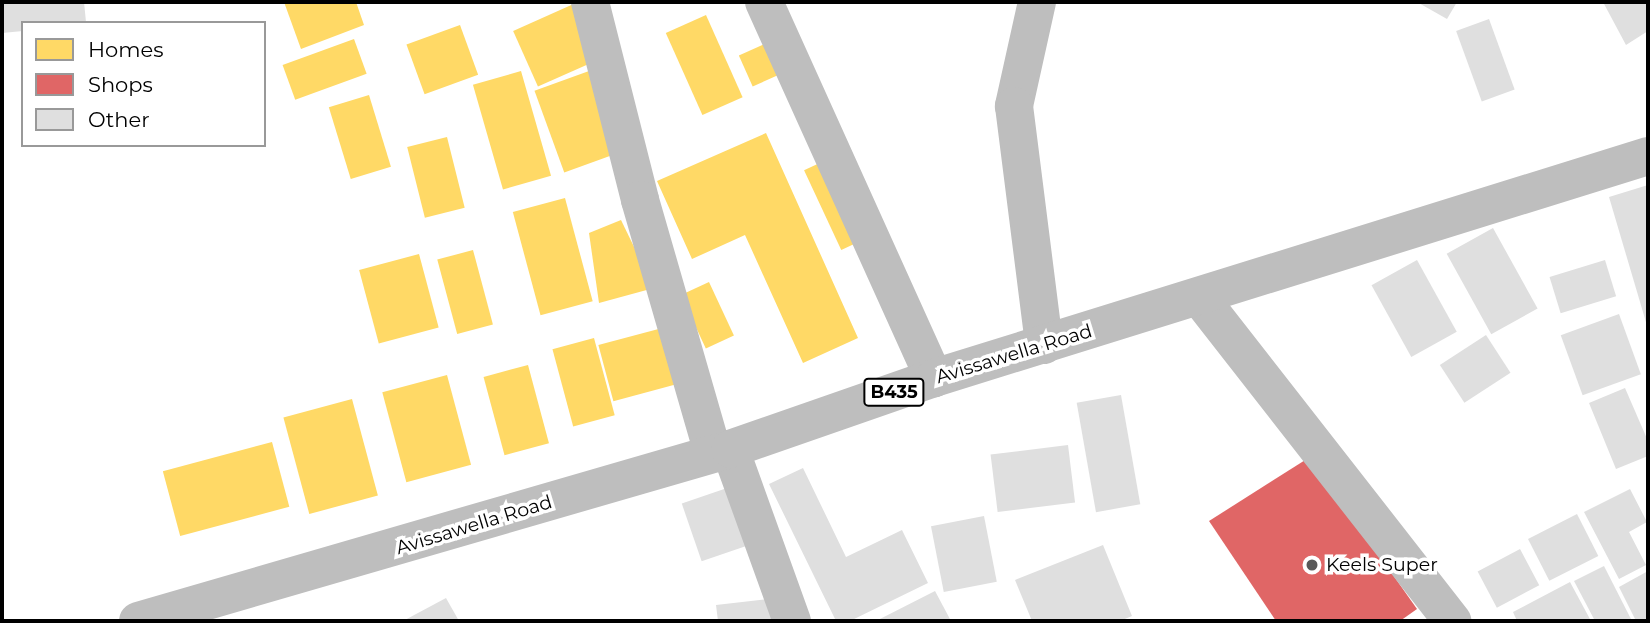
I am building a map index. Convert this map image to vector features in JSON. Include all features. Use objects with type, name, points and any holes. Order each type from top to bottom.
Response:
[{"type":"street","points":[[590,2],[640,200],[722,451],[792,621]]},
{"type":"street","points":[[764,2],[934,378]]},
{"type":"street","points":[[1037,2],[1014,106],[1044,345]]},
{"type":"street","name":"Avissawella Road","points":[[138,621],[722,451],[934,378],[1200,298],[1648,156]]},
{"type":"street","points":[[1200,298],[1452,621]]},
{"type":"building: Homes","points":[[284,2],[356,2],[364,25],[301,49]]},
{"type":"building: Homes","points":[[578,2],[603,58],[538,87],[513,31]]},
{"type":"building: Homes","points":[[706,15],[743,97],[702,115],[666,33]]},
{"type":"building: Homes","points":[[460,25],[478,75],[425,94],[406,44]]},
{"type":"building: Homes","points":[[354,39],[367,74],[295,100],[283,65]]},
{"type":"building: Homes","points":[[769,42],[783,73],[753,86],[739,55]]},
{"type":"building: Homes","points":[[521,71],[551,176],[503,190],[473,85]]},
{"type":"building: Homes","points":[[589,71],[619,153],[564,173],[534,91]]},
{"type":"building: Homes","points":[[369,95],[391,167],[351,179],[329,107]]},
{"type":"building: Homes","points":[[766,133],[858,338],[803,363],[745,235],[692,259],[657,181]]},
{"type":"building: Homes","points":[[447,137],[465,208],[425,218],[407,147]]},
{"type":"building: Homes","points":[[824,161],[861,241],[841,250],[804,170]]},
{"type":"building: Homes","points":[[565,198],[593,301],[541,315],[513,212]]},
{"type":"building: Homes","points":[[621,220],[654,288],[599,303],[589,233]]},
{"type":"building: Homes","points":[[473,250],[493,324],[457,334],[437,260]]},
{"type":"building: Homes","points":[[419,254],[439,327],[379,343],[359,270]]},
{"type":"building: Homes","points":[[709,282],[734,335],[706,349],[681,295]]},
{"type":"building: Homes","points":[[666,327],[681,383],[613,401],[598,345]]},
{"type":"building: Homes","points":[[594,338],[615,415],[573,426],[552,349]]},
{"type":"building: Homes","points":[[528,365],[549,443],[505,455],[484,377]]},
{"type":"building: Homes","points":[[447,375],[471,465],[406,482],[382,392]]},
{"type":"building: Homes","points":[[352,399],[378,496],[309,514],[283,417]]},
{"type":"building: Homes","points":[[272,442],[289,507],[180,536],[163,471]]},
{"type":"building: Shops","name":"Keels Super","points":[[1310,457],[1417,609],[1400,621],[1276,621],[1209,521]]},
{"type":"building: Other","points":[[2,2],[84,2],[86,21],[21,21],[21,31],[2,33]]},
{"type":"building: Other","points":[[1417,2],[1457,2],[1447,19]]},
{"type":"building: Other","points":[[1603,2],[1648,2],[1648,31],[1626,45]]},
{"type":"building: Other","points":[[1489,19],[1515,89],[1482,101],[1456,31]]},
{"type":"building: Other","points":[[1648,185],[1648,329],[1609,197]]},
{"type":"building: Other","points":[[1493,228],[1538,308],[1491,334],[1447,254]]},
{"type":"building: Other","points":[[1417,260],[1457,332],[1411,357],[1372,285]]},
{"type":"building: Other","points":[[1605,260],[1616,296],[1561,313],[1550,277]]},
{"type":"building: Other","points":[[1619,314],[1641,374],[1583,395],[1561,335]]},
{"type":"building: Other","points":[[1486,335],[1511,373],[1464,403],[1440,365]]},
{"type":"building: Other","points":[[1625,388],[1648,441],[1648,456],[1616,469],[1589,403]]},
{"type":"building: Other","points":[[1121,395],[1140,504],[1096,512],[1077,403]]},
{"type":"building: Other","points":[[1068,445],[1075,503],[998,512],[991,455]]},
{"type":"building: Other","points":[[803,468],[846,557],[902,530],[928,583],[850,621],[836,621],[769,484]]},
{"type":"building: Other","points":[[730,487],[750,545],[702,561],[682,504]]},
{"type":"building: Other","points":[[1630,489],[1647,522],[1629,532],[1646,565],[1619,579],[1584,512]]},
{"type":"building: Other","points":[[1577,514],[1598,556],[1549,581],[1528,539]]},
{"type":"building: Other","points":[[984,516],[997,582],[944,592],[931,526]]},
{"type":"building: Other","points":[[1103,545],[1132,616],[1120,621],[1032,621],[1015,580]]},
{"type":"building: Other","points":[[1520,549],[1539,585],[1497,608],[1478,572]]},
{"type":"building: Other","points":[[1604,566],[1632,621],[1595,621],[1574,581]]},
{"type":"building: Other","points":[[1648,571],[1648,621],[1636,621],[1619,587]]},
{"type":"building: Other","points":[[1570,582],[1591,621],[1517,621],[1513,612]]},
{"type":"building: Other","points":[[935,591],[951,621],[876,621]]},
{"type":"building: Other","points":[[446,598],[459,621],[403,621]]},
{"type":"building: Other","points":[[777,598],[780,621],[718,621],[716,605]]},
{"type":"place","name":"Keels Super","points":[[1312,565]]}]
